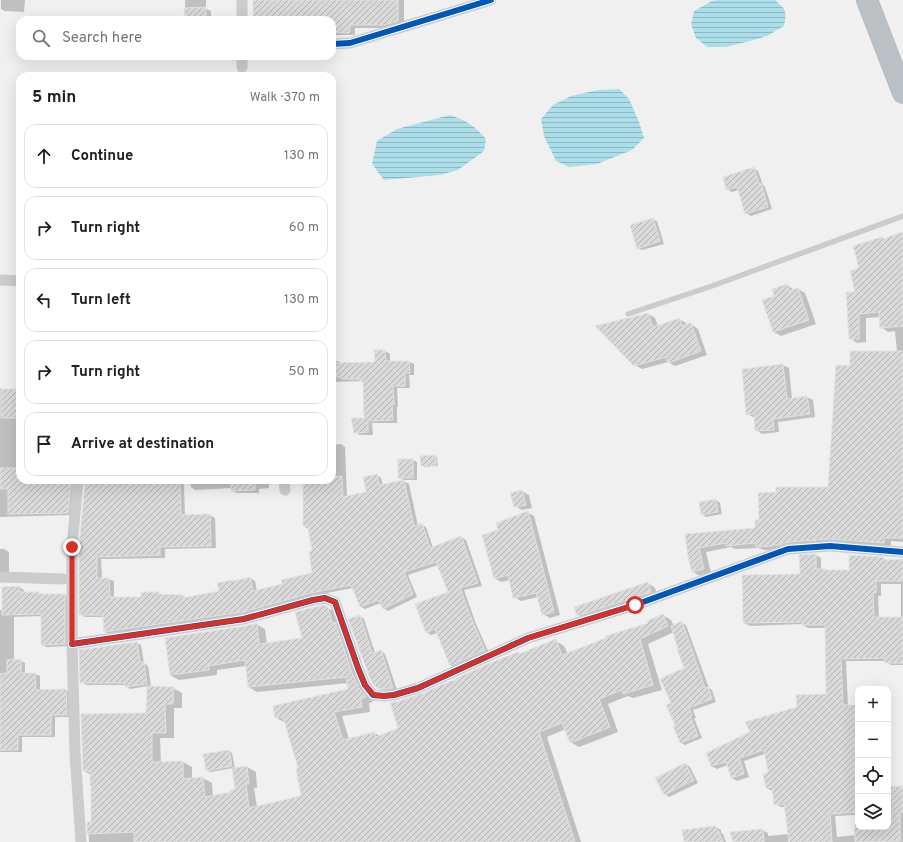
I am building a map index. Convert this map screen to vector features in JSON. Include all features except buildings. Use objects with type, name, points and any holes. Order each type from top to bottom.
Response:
[{"type":"highway","points":[[867,0],[903,93]]},
{"type":"street","points":[[242,0],[242,16]]},
{"type":"street","points":[[336,44],[350,43],[491,0]]},
{"type":"street","points":[[0,280],[16,281]]},
{"type":"street","points":[[78,484],[72,547],[72,644],[75,753],[81,842]]},
{"type":"street","points":[[72,644],[244,619],[325,598],[335,602],[365,685],[374,695],[394,695],[418,688],[528,638],[635,605],[788,549],[830,546],[903,552]]},
{"type":"street","points":[[0,577],[63,579]]},
{"type":"lane","points":[[628,314],[712,286],[903,216]]},
{"type":"water","points":[[775,0],[785,11],[784,26],[767,36],[750,41],[726,47],[707,47],[696,38],[691,24],[694,11],[712,1]]},
{"type":"water","points":[[619,89],[629,99],[644,138],[632,150],[597,164],[569,167],[556,161],[544,136],[541,119],[553,105],[571,96],[598,90]]},
{"type":"water","points":[[450,115],[470,124],[478,130],[486,139],[484,151],[458,170],[440,175],[384,180],[372,164],[377,141],[397,129]]},
{"type":"cycle path","points":[[336,44],[350,43],[491,0]]},
{"type":"cycle path","points":[[72,644],[244,619],[325,598],[335,602],[365,685],[373,695],[394,695],[418,688],[528,638],[635,605],[788,549],[830,546],[903,552]]},
{"type":"route","points":[[72,547],[72,644],[244,619],[325,598],[335,602],[365,685],[374,695],[394,695],[418,688],[528,638],[635,605]]}]
